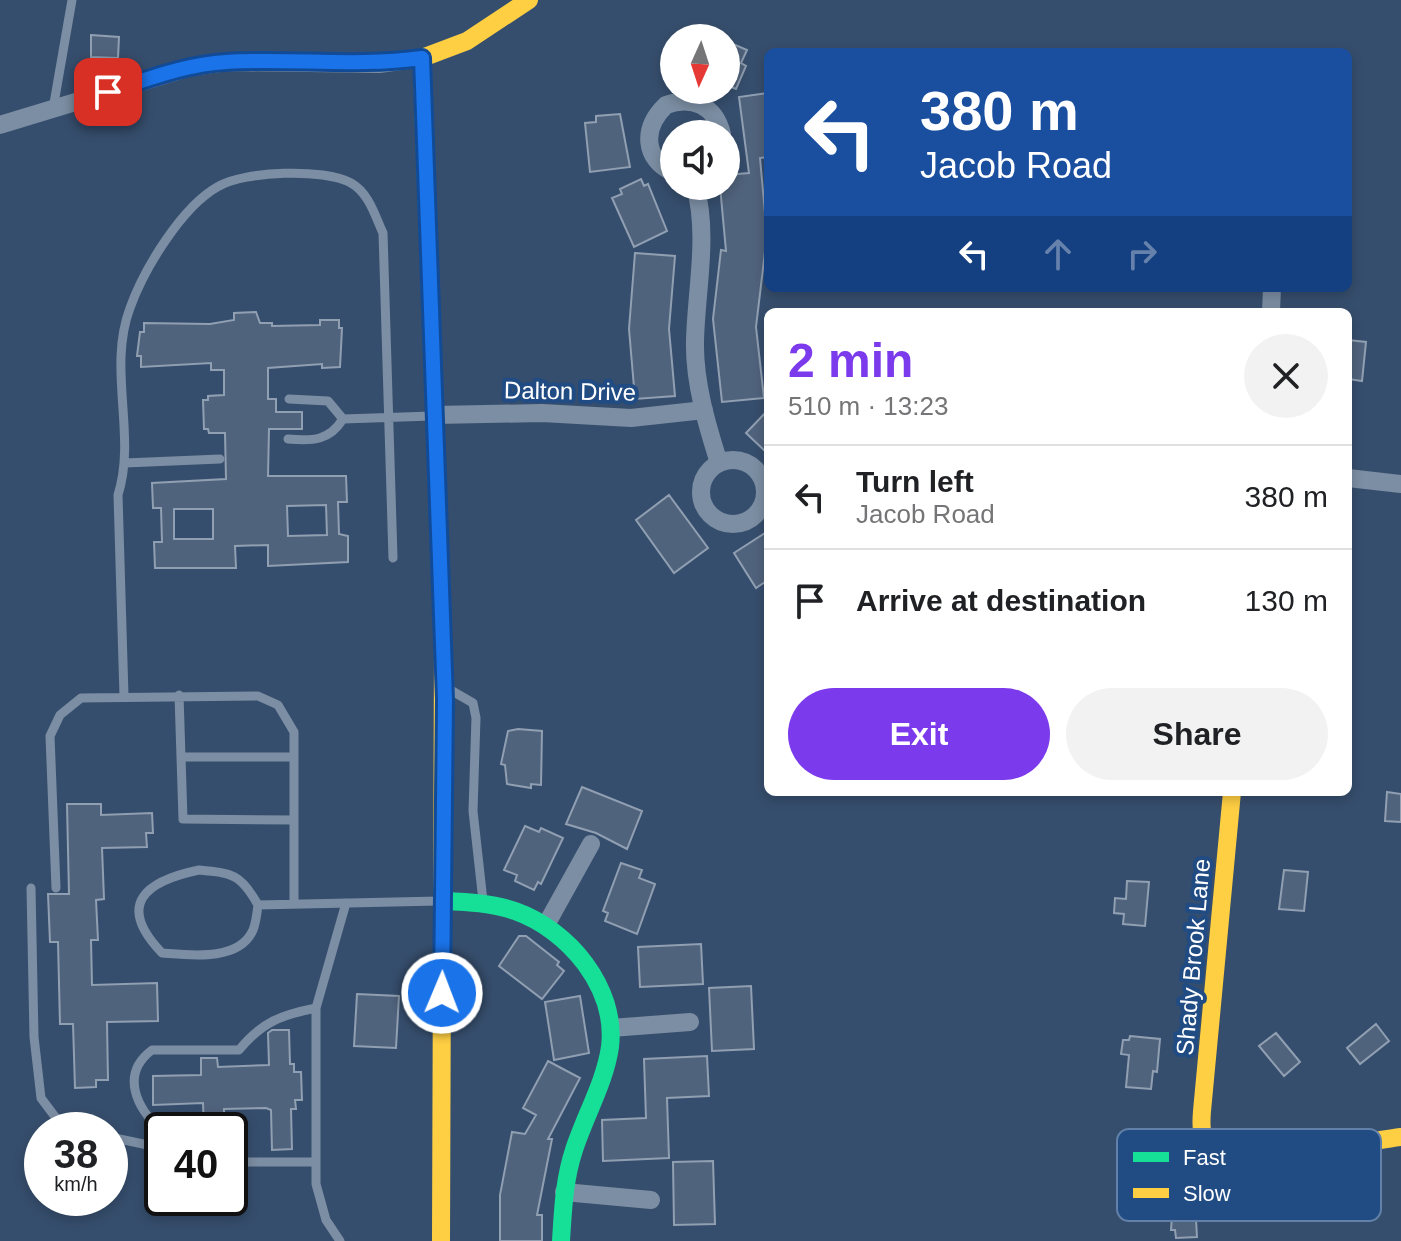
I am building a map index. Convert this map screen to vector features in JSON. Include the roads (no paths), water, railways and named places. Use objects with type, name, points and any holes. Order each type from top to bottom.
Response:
[{"type":"street","points":[[0,125],[191,67],[226,62],[379,64],[422,58],[467,41],[529,0]]},
{"type":"street","points":[[422,58],[444,687],[441,1241]]},
{"type":"street","points":[[660,162],[653,157],[648,143],[648,129],[666,105],[679,100],[694,101],[707,107],[718,120]]},
{"type":"street","points":[[696,200],[699,224],[695,345],[704,410],[719,463]]},
{"type":"street","name":"Dalton Drive","points":[[435,415],[542,413],[631,418],[704,410]]},
{"type":"street","points":[[1352,478],[1401,484]]},
{"type":"street","name":"Shady Brook Lane","points":[[1202,1129],[1232,796]]},
{"type":"street","points":[[546,925],[591,844]]},
{"type":"street","points":[[443,901],[483,902],[509,907],[546,925],[594,974],[609,1003],[612,1042],[601,1085],[573,1150],[564,1192],[561,1241]]},
{"type":"street","points":[[611,1028],[690,1022]]},
{"type":"street","name":"Shady Brook Lane","points":[[1381,1139],[1401,1137]]},
{"type":"street","points":[[564,1192],[651,1200]]},
{"type":"lane","points":[[53,109],[60,49],[72,0]]},
{"type":"lane","points":[[124,696],[118,495],[125,463],[119,368],[129,310],[149,266],[184,217],[220,185],[265,175],[318,174],[351,183],[367,198],[383,233],[393,558]]},
{"type":"lane","points":[[289,399],[328,401],[343,419]]},
{"type":"lane","points":[[288,439],[312,441],[327,437],[343,419],[435,415]]},
{"type":"lane","points":[[125,463],[220,459]]},
{"type":"lane","points":[[444,687],[473,703],[476,718],[473,811],[483,902]]},
{"type":"lane","points":[[179,695],[183,819],[294,820]]},
{"type":"lane","points":[[56,888],[50,736],[60,715],[81,698],[258,696],[278,705],[294,732],[294,904]]},
{"type":"lane","points":[[181,757],[294,757]]},
{"type":"lane","points":[[199,870],[232,873],[249,888],[258,905],[252,932],[240,945],[220,953],[191,956],[162,953],[141,927],[138,905],[148,889],[166,877],[199,870]]},
{"type":"lane","points":[[31,888],[34,1037],[41,1098],[52,1112]]},
{"type":"lane","points":[[258,905],[443,901]]},
{"type":"lane","points":[[340,1241],[326,1220],[316,1184],[316,1008],[346,903]]},
{"type":"lane","points":[[147,1112],[135,1097],[132,1079],[141,1058],[152,1050],[239,1050],[258,1027],[279,1015],[316,1008]]},
{"type":"lane","points":[[248,1162],[316,1162]]}]
